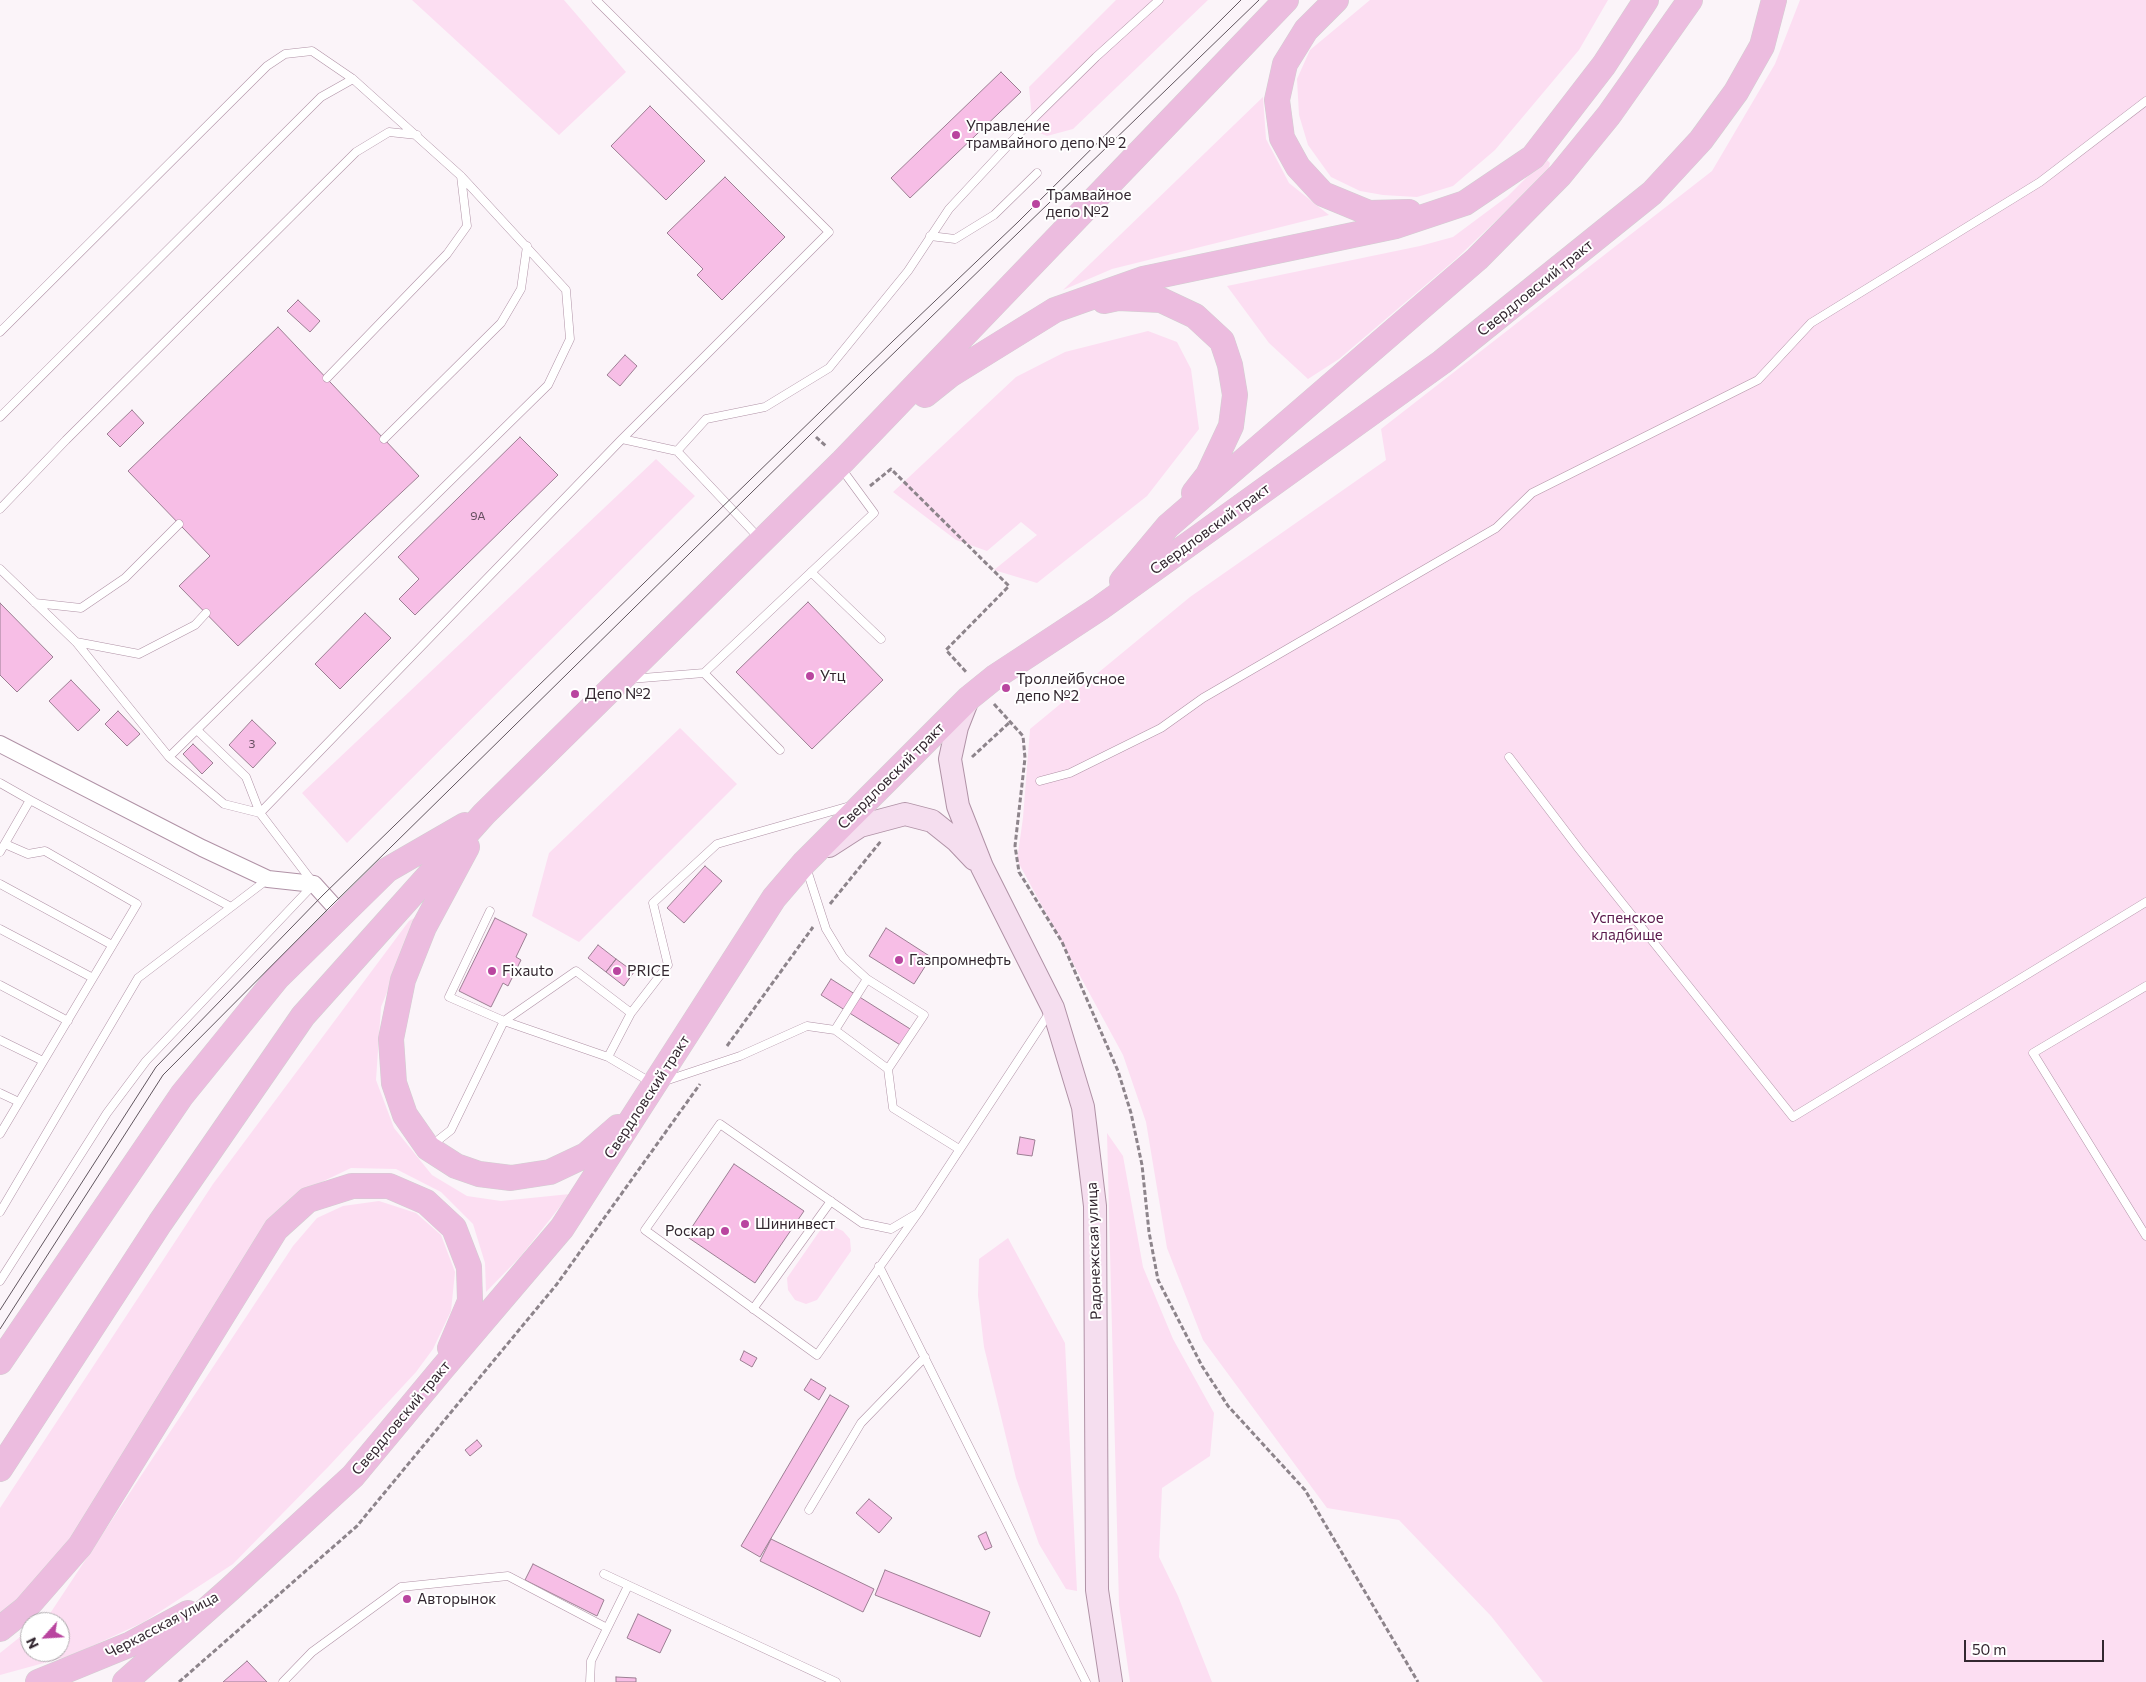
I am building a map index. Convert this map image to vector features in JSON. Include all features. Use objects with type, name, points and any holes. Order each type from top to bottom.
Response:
[{"type":"main road","points":[[0,1469],[160,1222],[303,1016],[484,814],[618,680],[841,463],[1286,0]]},
{"type":"main road","points":[[1336,0],[1306,30],[1285,64],[1277,100],[1282,138],[1298,167],[1323,194],[1369,212],[1419,212],[1465,202]]},
{"type":"main road","points":[[841,463],[950,374],[1055,310],[1143,279],[1396,226],[1465,202],[1533,157],[1604,65],[1646,0]]},
{"type":"main road","points":[[1100,608],[1168,526],[1477,259],[1560,175],[1609,115],[1690,0]]},
{"type":"main road","name":"Свердловский тракт","points":[[124,1682],[230,1589],[353,1476],[562,1228],[774,898],[804,863],[975,694],[995,677],[1100,608],[1442,362],[1652,193],[1701,140],[1736,92],[1762,46],[1774,0]]},
{"type":"main road","name":"Свердловский тракт","points":[[1055,310],[1118,298],[1161,300],[1196,316],[1222,341],[1230,365],[1235,395],[1230,426],[1208,475],[1168,526]]},
{"type":"main road","points":[[0,1362],[182,1095],[277,978],[387,870],[484,814]]},
{"type":"main road","points":[[484,814],[424,927],[403,980],[391,1039],[394,1083],[405,1115],[428,1148],[456,1166],[479,1174],[511,1178],[550,1172],[586,1154],[640,1108]]},
{"type":"main road","points":[[0,1629],[25,1609],[80,1546],[276,1229],[308,1200],[352,1186],[389,1186],[426,1202],[454,1228],[470,1267],[470,1301],[442,1369]]},
{"type":"main road","name":"Черкасская улица","points":[[38,1682],[131,1644],[230,1589]]},
{"type":"street","name":"Радонежская улица","points":[[975,694],[956,727],[950,759],[958,806],[982,867],[1053,1008],[1083,1107],[1095,1206],[1097,1590],[1111,1682]]},
{"type":"street","points":[[0,744],[202,848],[268,879],[314,884],[342,915]]},
{"type":"street","points":[[804,863],[860,826],[905,814],[932,821],[958,841],[982,867]]},
{"type":"lane","points":[[260,813],[622,439],[829,232],[596,0]]},
{"type":"lane","points":[[677,451],[706,419],[765,407],[829,368],[908,271],[949,209],[1028,124],[1096,56],[1159,0]]},
{"type":"lane","points":[[0,332],[267,66],[285,54],[312,51],[353,79],[461,176],[566,290],[570,339],[548,385],[169,757]]},
{"type":"lane","points":[[0,417],[321,96],[353,79]]},
{"type":"lane","points":[[1040,781],[1070,773],[1161,728],[1203,698],[1496,528],[1532,493],[1758,380],[1811,323],[2040,182],[2146,101]]},
{"type":"lane","points":[[0,509],[66,440],[356,152],[389,132],[417,135]]},
{"type":"lane","points":[[930,236],[955,239],[994,215],[1037,173]]},
{"type":"lane","points":[[327,378],[448,254],[467,226],[461,176]]},
{"type":"lane","points":[[384,439],[501,324],[521,289],[527,246]]},
{"type":"lane","points":[[622,439],[677,451],[762,541]]},
{"type":"lane","points":[[618,680],[704,673],[874,513],[841,463]]},
{"type":"lane","points":[[35,603],[81,608],[125,578],[179,524]]},
{"type":"lane","points":[[0,569],[76,642],[169,757],[224,804],[260,813]]},
{"type":"lane","points":[[811,572],[881,639]]},
{"type":"lane","points":[[76,642],[139,654],[195,625],[206,613]]},
{"type":"lane","points":[[704,673],[780,750]]},
{"type":"lane","points":[[0,1281],[107,1112],[146,1061],[314,884],[260,813],[246,777],[197,730]]},
{"type":"lane","points":[[1510,757],[1579,849],[1794,1117],[2146,902]]},
{"type":"lane","points":[[0,783],[231,907]]},
{"type":"lane","points":[[0,852],[30,800]]},
{"type":"lane","points":[[608,1057],[631,1013],[668,965],[653,903],[717,844],[865,802]]},
{"type":"lane","points":[[0,1134],[137,904],[45,852],[28,854],[5,844]]},
{"type":"lane","points":[[804,863],[826,929],[843,957],[866,979],[924,1015],[888,1069],[892,1108],[959,1149]]},
{"type":"lane","points":[[0,1212],[138,978],[268,879]]},
{"type":"lane","points":[[0,884],[112,946]]},
{"type":"lane","points":[[490,911],[449,997],[504,1021],[608,1057],[655,1084],[740,1056],[807,1026],[836,1030],[888,1069]]},
{"type":"lane","points":[[0,929],[93,978]]},
{"type":"lane","points":[[428,1148],[451,1130],[504,1021],[576,971],[631,1013]]},
{"type":"lane","points":[[836,1030],[866,979]]},
{"type":"lane","points":[[0,985],[68,1020]]},
{"type":"lane","points":[[2146,986],[2033,1053],[2146,1236]]},
{"type":"lane","points":[[918,1213],[891,1229],[862,1223],[720,1124],[644,1230],[817,1355],[918,1213],[1053,1008]]},
{"type":"lane","points":[[0,1040],[43,1062]]},
{"type":"lane","points":[[0,1093],[19,1102]]},
{"type":"lane","points":[[753,1309],[831,1201]]},
{"type":"lane","points":[[879,1266],[1086,1682]]},
{"type":"lane","points":[[809,1510],[861,1423],[925,1357]]},
{"type":"lane","points":[[604,1574],[836,1682]]},
{"type":"lane","points":[[283,1682],[312,1652],[402,1587],[508,1576],[607,1628]]},
{"type":"lane","points":[[590,1682],[590,1661],[628,1586]]},
{"type":"path","points":[[816,437],[841,463]]},
{"type":"path","points":[[867,488],[891,469],[1009,586],[946,650],[975,694],[1023,736],[1025,758],[1015,846],[1019,872],[1062,942],[1118,1070],[1131,1113],[1142,1165],[1149,1232],[1158,1280],[1202,1366],[1223,1398],[1305,1490],[1418,1682]]},
{"type":"green space","points":[[412,0],[564,0],[626,72],[559,135]]},
{"type":"green space","points":[[1116,0],[1208,0],[1073,129],[1047,136],[1033,130],[1029,87]]},
{"type":"green space","points":[[1370,0],[1608,0],[1579,50],[1495,150],[1453,186],[1417,197],[1383,195],[1360,191],[1331,177],[1308,145],[1299,115],[1297,79],[1310,50]]},
{"type":"green space","name":"Успенское кладбище","points":[[1800,0],[2146,0],[2146,1682],[1543,1682],[1491,1616],[1399,1520],[1327,1508],[1203,1340],[1167,1248],[1146,1122],[1123,1055],[1017,860],[1023,818],[1030,729],[1190,597],[1386,460],[1381,429],[1712,171],[1775,64]]},
{"type":"green space","points":[[1263,97],[1266,139],[1289,183],[1329,215],[1112,269],[1063,290]]},
{"type":"green space","points":[[1547,160],[1550,163],[1548,171],[1456,259],[1339,359],[1308,379],[1269,343],[1227,286],[1420,246],[1453,237],[1508,196],[1539,165]]},
{"type":"green space","points":[[1148,331],[1177,342],[1191,369],[1199,429],[1147,496],[1037,583],[994,570],[1037,535],[1021,522],[987,551],[956,540],[893,492],[1016,377],[1065,352]]},
{"type":"green space","points":[[656,459],[695,496],[347,843],[302,793]]},
{"type":"green space","points":[[680,728],[737,784],[579,942],[532,916],[549,853]]},
{"type":"green space","points":[[419,915],[381,1007],[376,1080],[394,1128],[432,1175],[467,1196],[501,1201],[570,1194],[521,1256],[486,1292],[485,1263],[473,1224],[441,1192],[396,1169],[351,1168],[307,1189],[77,1531],[30,1593],[0,1618],[0,1508],[213,1184],[409,921]]},
{"type":"green space","points":[[1107,1133],[1123,1156],[1143,1267],[1173,1339],[1214,1413],[1210,1456],[1162,1488],[1159,1557],[1178,1596],[1212,1682],[1130,1682],[1119,1605]]},
{"type":"green space","points":[[379,1201],[416,1213],[441,1235],[455,1272],[451,1311],[433,1349],[416,1372],[329,1466],[233,1564],[144,1622],[70,1656],[70,1612],[51,1612],[293,1246],[317,1218],[343,1206]]},
{"type":"green space","points":[[832,1226],[843,1231],[850,1239],[851,1251],[817,1300],[806,1304],[795,1300],[788,1290],[787,1278],[821,1229]]},
{"type":"green space","points":[[1008,1238],[1065,1343],[1077,1591],[1066,1589],[1039,1544],[1016,1478],[984,1347],[978,1295],[979,1259]]},
{"type":"green space","points":[[20,1637],[20,1662],[47,1662],[0,1675],[0,1653]]},
{"type":"building","name":"Управление трамвайного депо № 2","points":[[1001,72],[1021,92],[910,198],[891,178]]},
{"type":"building","points":[[650,106],[705,161],[666,200],[611,146]]},
{"type":"building","points":[[725,177],[785,237],[722,300],[697,275],[703,269],[667,233]]},
{"type":"building","points":[[298,300],[320,321],[310,332],[287,311]]},
{"type":"building","points":[[278,327],[419,476],[238,646],[179,586],[210,556],[128,471]]},
{"type":"building","points":[[625,355],[637,366],[620,386],[607,375]]},
{"type":"building","points":[[132,410],[144,423],[120,447],[107,434]]},
{"type":"building","points":[[520,437],[558,475],[415,615],[399,599],[419,579],[398,557]]},
{"type":"building","name":"Утц","points":[[808,602],[883,680],[812,749],[736,672]]},
{"type":"building","points":[[0,603],[53,657],[17,692],[0,675]]},
{"type":"building","points":[[365,613],[391,638],[340,689],[315,664]]},
{"type":"building","points":[[71,680],[100,710],[78,731],[49,701]]},
{"type":"building","points":[[118,711],[140,734],[127,746],[105,724]]},
{"type":"building","points":[[252,720],[276,743],[253,768],[229,745]]},
{"type":"building","points":[[193,744],[213,763],[202,774],[183,754]]},
{"type":"building","points":[[705,866],[722,881],[684,923],[667,908]]},
{"type":"building","name":"Fixauto","points":[[495,918],[527,934],[516,957],[521,960],[508,986],[503,983],[491,1007],[459,991]]},
{"type":"building","points":[[886,928],[931,957],[914,984],[869,956]]},
{"type":"building","points":[[598,945],[616,959],[606,972],[588,958]]},
{"type":"building","points":[[616,959],[634,972],[624,986],[606,972]]},
{"type":"building","points":[[831,979],[915,1032],[905,1048],[821,995]]},
{"type":"building","points":[[1020,1137],[1035,1140],[1032,1156],[1017,1154]]},
{"type":"building","name":"Шининвест","points":[[734,1164],[804,1211],[755,1283],[686,1236]]},
{"type":"building","points":[[744,1351],[757,1358],[752,1367],[740,1360]]},
{"type":"building","points":[[811,1379],[826,1388],[819,1400],[804,1390]]},
{"type":"building","points":[[830,1395],[849,1406],[760,1557],[741,1546]]},
{"type":"building","points":[[477,1440],[482,1446],[470,1456],[465,1450]]},
{"type":"building","points":[[869,1499],[892,1518],[879,1533],[856,1513]]},
{"type":"building","points":[[986,1532],[992,1547],[985,1550],[978,1536]]},
{"type":"building","points":[[771,1539],[874,1589],[863,1612],[760,1561]]},
{"type":"building","points":[[533,1564],[604,1600],[597,1616],[525,1580]]},
{"type":"building","points":[[885,1570],[990,1612],[980,1637],[875,1595]]},
{"type":"building","points":[[638,1614],[671,1630],[660,1653],[627,1638]]},
{"type":"building","points":[[247,1661],[267,1682],[223,1682]]},
{"type":"building","points":[[616,1677],[636,1678],[636,1682],[616,1682]]},
{"type":"tram line","points":[[0,1310],[156,1067],[323,895],[1018,222],[1241,0]]},
{"type":"tram line","points":[[0,1329],[163,1075],[332,905],[869,377],[1259,0]]},
{"type":"place","name":"Управление трамвайного депо № 2","points":[[956,135]]},
{"type":"place","name":"Трамвайное депо №2","points":[[1036,204]]},
{"type":"place","name":"Утц","points":[[810,676]]},
{"type":"place","name":"Троллейбусное депо №2","points":[[1006,688]]},
{"type":"place","name":"Депо №2","points":[[575,694]]},
{"type":"place","name":"Газпромнефть","points":[[899,960]]},
{"type":"place","name":"Fixauto","points":[[492,971]]},
{"type":"place","name":"PRICE","points":[[617,971]]},
{"type":"place","name":"Шининвест","points":[[745,1224]]},
{"type":"place","name":"Роскар","points":[[725,1231]]},
{"type":"place","name":"Авторынок","points":[[407,1599]]}]
